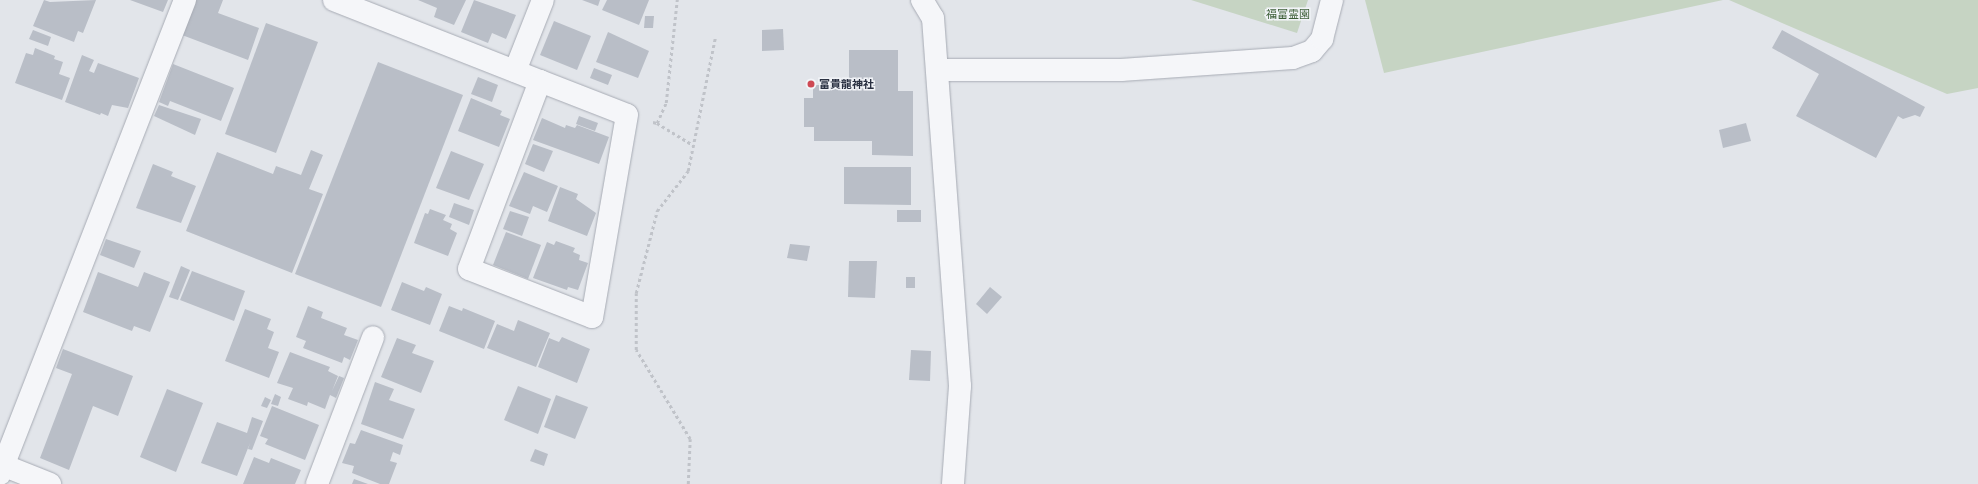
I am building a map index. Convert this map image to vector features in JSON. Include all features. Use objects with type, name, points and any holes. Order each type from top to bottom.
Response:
[{"type":"street","points":[[50,484],[1,468],[185,0]]},
{"type":"street","points":[[334,0],[627,115],[592,317],[469,269],[540,81]]},
{"type":"street","points":[[515,71],[543,0]]},
{"type":"street","points":[[922,0],[933,18],[960,386],[953,484]]},
{"type":"street","points":[[938,70],[1121,70],[1293,58],[1312,50],[1322,39],[1332,0]]},
{"type":"street","points":[[317,484],[373,337]]},
{"type":"path","points":[[657,123],[666,103],[677,0]]},
{"type":"path","points":[[688,484],[690,439],[636,350],[636,293],[657,211],[688,171],[715,38]]},
{"type":"path","points":[[627,115],[657,123],[693,145]]},
{"type":"green space","name":"福富霊園","points":[[1191,0],[1308,0],[1297,33]]},
{"type":"green space","points":[[1365,0],[1723,0],[1384,73]]},
{"type":"green space","points":[[1729,0],[1978,0],[1978,88],[1947,94]]},
{"type":"building","points":[[44,0],[50,2],[96,0],[83,33],[78,31],[74,42],[33,26]]},
{"type":"building","points":[[130,0],[168,0],[163,12]]},
{"type":"building","points":[[195,0],[223,0],[218,13],[259,28],[248,60],[182,35]]},
{"type":"building","points":[[418,0],[466,0],[454,25],[434,17],[437,8]]},
{"type":"building","points":[[474,0],[516,15],[506,39],[492,33],[488,43],[461,32]]},
{"type":"building","points":[[582,0],[600,0],[598,6]]},
{"type":"building","points":[[607,0],[649,0],[639,25],[602,10]]},
{"type":"building","points":[[645,16],[654,16],[653,28],[644,28]]},
{"type":"building","points":[[554,21],[591,36],[577,70],[540,55]]},
{"type":"building","points":[[266,23],[318,42],[276,153],[225,134]]},
{"type":"building","points":[[783,29],[784,50],[762,51],[762,30]]},
{"type":"building","points":[[33,30],[51,37],[48,46],[29,39]]},
{"type":"building","points":[[1782,30],[1925,107],[1920,117],[1915,115],[1903,119],[1898,116],[1876,158],[1796,116],[1819,74],[1772,48]]},
{"type":"building","points":[[608,32],[649,51],[638,78],[596,62]]},
{"type":"building","points":[[35,48],[55,56],[54,59],[63,62],[59,74],[70,78],[62,100],[15,83],[26,53],[33,55]]},
{"type":"building","points":[[849,50],[898,50],[898,91],[913,91],[913,156],[872,155],[872,141],[814,141],[814,127],[804,127],[804,98],[813,98],[813,85],[866,85],[866,81],[849,81]]},
{"type":"building","points":[[82,55],[94,60],[89,71],[94,73],[98,63],[139,78],[128,108],[112,105],[108,116],[101,113],[100,115],[65,102]]},
{"type":"building","points":[[378,62],[463,95],[381,307],[295,274]]},
{"type":"building","points":[[173,64],[234,88],[221,121],[170,101],[168,106],[159,102]]},
{"type":"building","points":[[594,68],[612,75],[608,85],[590,78]]},
{"type":"building","points":[[478,77],[498,85],[492,102],[471,94]]},
{"type":"building","points":[[471,98],[502,111],[500,115],[510,119],[499,147],[458,131]]},
{"type":"building","points":[[159,105],[201,119],[195,135],[154,116]]},
{"type":"building","points":[[579,116],[598,123],[595,131],[576,124]]},
{"type":"building","points":[[542,118],[565,128],[566,125],[575,128],[577,125],[609,137],[599,164],[533,140]]},
{"type":"building","points":[[1746,123],[1751,141],[1723,148],[1719,130]]},
{"type":"building","points":[[533,144],[553,151],[544,172],[525,164]]},
{"type":"building","points":[[311,150],[323,155],[309,189],[323,194],[292,273],[186,231],[217,152],[273,174],[276,166],[301,175]]},
{"type":"building","points":[[451,151],[484,164],[469,200],[436,188]]},
{"type":"building","points":[[153,164],[173,172],[171,176],[196,186],[181,223],[136,208]]},
{"type":"building","points":[[844,167],[911,167],[911,205],[844,204]]},
{"type":"building","points":[[524,172],[558,186],[547,212],[533,206],[530,214],[509,206]]},
{"type":"building","points":[[560,187],[578,194],[576,199],[596,213],[587,236],[548,221]]},
{"type":"building","points":[[454,203],[474,210],[469,225],[449,217]]},
{"type":"building","points":[[430,209],[446,215],[443,220],[452,224],[450,229],[457,233],[448,256],[414,243],[425,213],[428,214]]},
{"type":"building","points":[[897,210],[921,210],[921,222],[897,222]]},
{"type":"building","points":[[510,211],[529,217],[522,236],[503,229]]},
{"type":"building","points":[[506,232],[541,245],[528,279],[493,265]]},
{"type":"building","points":[[106,239],[141,251],[134,268],[100,255]]},
{"type":"building","points":[[556,241],[575,248],[573,252],[580,255],[579,260],[588,263],[578,290],[568,287],[567,290],[533,278],[547,242],[554,245]]},
{"type":"building","points":[[790,244],[810,246],[807,261],[787,258]]},
{"type":"building","points":[[849,261],[877,261],[875,298],[848,297]]},
{"type":"building","points":[[181,266],[190,270],[178,300],[169,297]]},
{"type":"building","points":[[192,271],[245,291],[234,321],[180,300]]},
{"type":"building","points":[[98,272],[138,287],[144,272],[170,282],[150,332],[134,326],[132,331],[83,312]]},
{"type":"building","points":[[906,277],[915,277],[915,288],[906,288]]},
{"type":"building","points":[[402,282],[424,291],[426,287],[442,294],[430,325],[391,310]]},
{"type":"building","points":[[990,287],[1002,297],[987,314],[976,304]]},
{"type":"building","points":[[308,306],[323,312],[321,318],[347,328],[344,335],[358,340],[350,360],[344,357],[342,363],[303,348],[306,341],[296,337]]},
{"type":"building","points":[[449,306],[462,311],[463,308],[495,321],[484,349],[439,331]]},
{"type":"building","points":[[245,309],[271,319],[267,329],[274,332],[268,348],[279,352],[269,378],[225,361]]},
{"type":"building","points":[[518,320],[550,333],[536,367],[487,348],[497,324],[514,331]]},
{"type":"building","points":[[562,337],[590,349],[577,383],[538,367],[549,338],[559,342]]},
{"type":"building","points":[[397,338],[416,345],[412,353],[434,361],[421,393],[381,377]]},
{"type":"building","points":[[63,349],[133,376],[118,416],[93,406],[69,470],[40,458],[72,374],[56,368]]},
{"type":"building","points":[[911,350],[931,351],[930,381],[909,380]]},
{"type":"building","points":[[290,352],[330,367],[328,371],[338,376],[332,391],[339,376],[344,378],[336,398],[330,395],[325,409],[308,402],[307,406],[288,399],[293,388],[277,383]]},
{"type":"building","points":[[375,382],[394,389],[389,400],[415,409],[403,439],[361,424]]},
{"type":"building","points":[[518,386],[551,399],[538,434],[504,420]]},
{"type":"building","points":[[167,389],[203,403],[176,472],[140,457]]},
{"type":"building","points":[[275,394],[281,397],[278,406],[271,404]]},
{"type":"building","points":[[556,395],[588,407],[575,439],[544,427]]},
{"type":"building","points":[[265,397],[271,400],[267,408],[261,406]]},
{"type":"building","points":[[272,406],[319,425],[305,460],[265,444],[268,439],[260,436]]},
{"type":"building","points":[[252,417],[263,421],[252,450],[248,449],[250,443],[237,476],[201,463],[217,422],[247,433]]},
{"type":"building","points":[[361,430],[403,445],[400,455],[393,452],[390,461],[397,463],[389,484],[380,484],[352,473],[354,466],[342,463],[350,443],[355,444]]},
{"type":"building","points":[[535,449],[548,454],[544,466],[530,461]]},
{"type":"building","points":[[254,457],[269,463],[271,458],[301,470],[295,484],[243,484]]},
{"type":"building","points":[[354,479],[368,484],[352,484]]},
{"type":"place","name":"富貴龍神社","points":[[811,84]]}]
